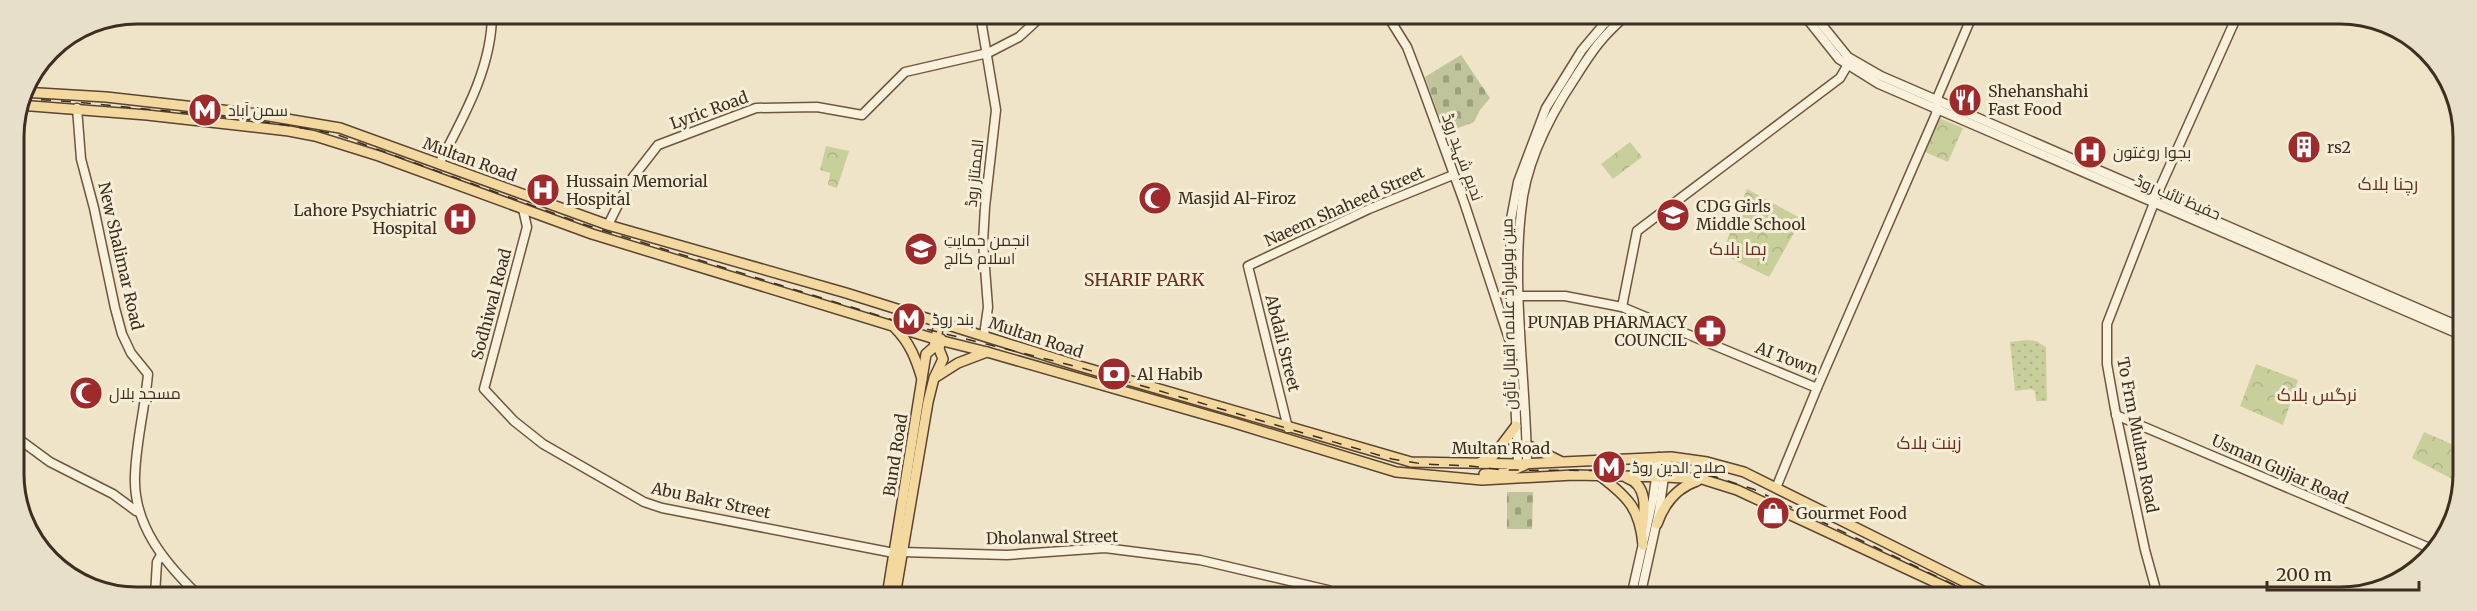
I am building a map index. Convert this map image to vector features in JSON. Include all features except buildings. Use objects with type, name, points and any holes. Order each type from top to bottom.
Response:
[{"type":"main road","name":"Multan Road","points":[[34,93],[106,97],[257,114],[329,125],[608,225],[846,293],[1288,428],[1411,462],[1522,465],[1663,457],[1728,467],[1744,472],[1975,587]]},
{"type":"main road","name":"Multan Road","points":[[29,106],[76,108],[289,131],[338,142],[592,234],[938,340],[1278,435],[1388,470],[1482,480],[1574,475],[1702,479],[1737,490],[1946,587]]},
{"type":"main road","points":[[379,156],[384,143]]},
{"type":"main road","name":"Bund Road","points":[[902,530],[926,354],[938,340],[942,324]]},
{"type":"main road","points":[[893,326],[905,338],[913,351],[923,381]]},
{"type":"main road","name":"Bund Road","points":[[889,587],[934,378],[942,364],[938,340]]},
{"type":"main road","points":[[934,378],[958,363],[987,352]]},
{"type":"main road","points":[[1477,464],[1494,455],[1516,426]]},
{"type":"main road","points":[[1527,445],[1564,462]]},
{"type":"main road","points":[[1451,477],[1507,473],[1522,465],[1532,472],[1574,475]]},
{"type":"main road","points":[[1600,476],[1631,503],[1642,530]]},
{"type":"main road","points":[[1624,477],[1633,480],[1640,488],[1643,498],[1645,507],[1643,545]]},
{"type":"main road","points":[[1657,524],[1662,510],[1674,494],[1690,483],[1702,479]]},
{"type":"main road","name":"Bund Road","points":[[896,587],[898,552]]},
{"type":"street","points":[[439,164],[471,104],[484,65],[490,24]]},
{"type":"street","name":"الممتاز روڈ","points":[[982,24],[996,110],[983,242],[988,307],[984,335]]},
{"type":"street","points":[[988,53],[1019,37],[1034,24]]},
{"type":"street","name":"ندیم شہید روڈ","points":[[1393,24],[1407,47],[1464,202],[1513,347]]},
{"type":"street","name":"مین بولیوارڈ علامہ اقبال ٹاؤن","points":[[1522,465],[1516,426],[1511,219],[1518,182],[1546,108],[1582,50],[1604,24]]},
{"type":"street","name":"مین بولیوارڈ علامہ اقبال ٹاؤن","points":[[1522,465],[1527,445],[1520,296],[1521,210],[1540,142],[1560,99],[1586,58],[1605,33],[1616,24]]},
{"type":"street","name":"حفیظ تائب روڈ","points":[[1811,24],[1834,54],[1847,66],[1868,78],[2443,323],[2453,330]]},
{"type":"street","name":"حفیظ تائب روڈ","points":[[1821,24],[1848,57],[1937,106]]},
{"type":"street","name":"AI Town","points":[[1520,296],[1565,296],[1622,307],[1817,388],[1937,106],[1969,24]]},
{"type":"street","name":"To Frm Multan Road","points":[[2155,587],[2116,415],[2107,364],[2107,324],[2155,200],[2233,24]]},
{"type":"street","name":"Lyric Road","points":[[608,225],[630,181],[658,145],[756,108],[817,107],[862,115],[905,72],[988,53]]},
{"type":"street","points":[[1622,307],[1637,231],[1840,78],[1847,66]]},
{"type":"street","name":"New Shalimar Road","points":[[76,108],[81,159],[122,334],[131,353],[148,374],[135,475],[139,512]]},
{"type":"street","name":"Naeem Shaheed Street","points":[[1248,266],[1369,209],[1453,175]]},
{"type":"street","name":"Sodhiwal Road","points":[[484,388],[527,227],[523,209]]},
{"type":"street","points":[[527,227],[542,216]]},
{"type":"street","name":"Abdali Street","points":[[1248,266],[1288,428]]},
{"type":"street","name":"حفیظ تائب روڈ","points":[[2443,323],[2453,325]]},
{"type":"street","name":"Abu Bakr Street","points":[[484,388],[514,421],[543,444],[644,502],[662,508],[898,552]]},
{"type":"street","points":[[1776,488],[1817,388]]},
{"type":"street","name":"Usman Gujjar Road","points":[[2116,415],[2427,547]]},
{"type":"street","points":[[24,443],[50,462],[113,494],[139,512],[161,555],[191,587]]},
{"type":"street","points":[[1642,587],[1657,524],[1663,457]]},
{"type":"street","points":[[1633,587],[1661,476]]},
{"type":"street","name":"Dholanwal Street","points":[[898,552],[1007,555],[1105,548],[1200,560],[1315,587]]},
{"type":"street","points":[[155,587],[157,562],[161,555]]},
{"type":"green space","points":[[1461,55],[1490,98],[1474,122],[1445,133],[1425,77]]},
{"type":"green space","points":[[1939,118],[1963,128],[1948,162],[1925,152]]},
{"type":"green space","points":[[1630,142],[1642,157],[1613,179],[1601,164]]},
{"type":"green space","points":[[826,146],[849,151],[837,188],[828,185],[830,173],[820,170]]},
{"type":"green space","points":[[1747,189],[1802,219],[1769,277],[1722,254]]},
{"type":"green space","points":[[2036,341],[2046,347],[2047,401],[2036,401],[2035,391],[2030,389],[2015,391],[2010,342]]},
{"type":"green space","points":[[2256,364],[2298,380],[2283,425],[2240,406]]},
{"type":"green space","points":[[2424,432],[2453,445],[2453,479],[2412,458]]},
{"type":"green space","points":[[1507,492],[1533,492],[1532,529],[1507,529]]},
{"type":"railway","points":[[31,100],[226,117],[338,135],[586,225],[906,324],[1078,367],[1392,459],[1423,464],[1502,470],[1681,471],[1716,477],[1753,489],[1959,587]]},
{"type":"place","name":"Shehanshahi Fast Food","points":[[1965,100]]},
{"type":"place","name":"سمن آباد","points":[[205,110]]},
{"type":"place","name":"rs2","points":[[2304,147]]},
{"type":"place","name":"بجوا روغتون","points":[[2090,152]]},
{"type":"place","name":"Hussain Memorial Hospital","points":[[543,190]]},
{"type":"place","name":"Masjid Al-Firoz","points":[[1155,198]]},
{"type":"place","name":"CDG Girls Middle School","points":[[1673,215]]},
{"type":"place","name":"Lahore Psychiatric Hospital","points":[[460,219]]},
{"type":"place","name":"انجمن حمایتِ اسلام کالج","points":[[921,249]]},
{"type":"place","name":"بند روڈ","points":[[909,319]]},
{"type":"place","name":"PUNJAB PHARMACY COUNCIL","points":[[1710,331]]},
{"type":"place","name":"Al Habib","points":[[1114,374]]},
{"type":"place","name":"مسجد بلال","points":[[86,393]]},
{"type":"place","name":"صلاح الدین روڈ","points":[[1609,467]]},
{"type":"place","name":"Gourmet Food","points":[[1773,513]]},
{"type":"district","name":"رچنا بلاک","points":[[2388,184]]},
{"type":"district","name":"ہما بلاک","points":[[1738,249]]},
{"type":"district","name":"SHARIF PARK","points":[[1144,280]]},
{"type":"district","name":"نرگس بلاک","points":[[2317,395]]},
{"type":"district","name":"زینت بلاک","points":[[1929,443]]}]
